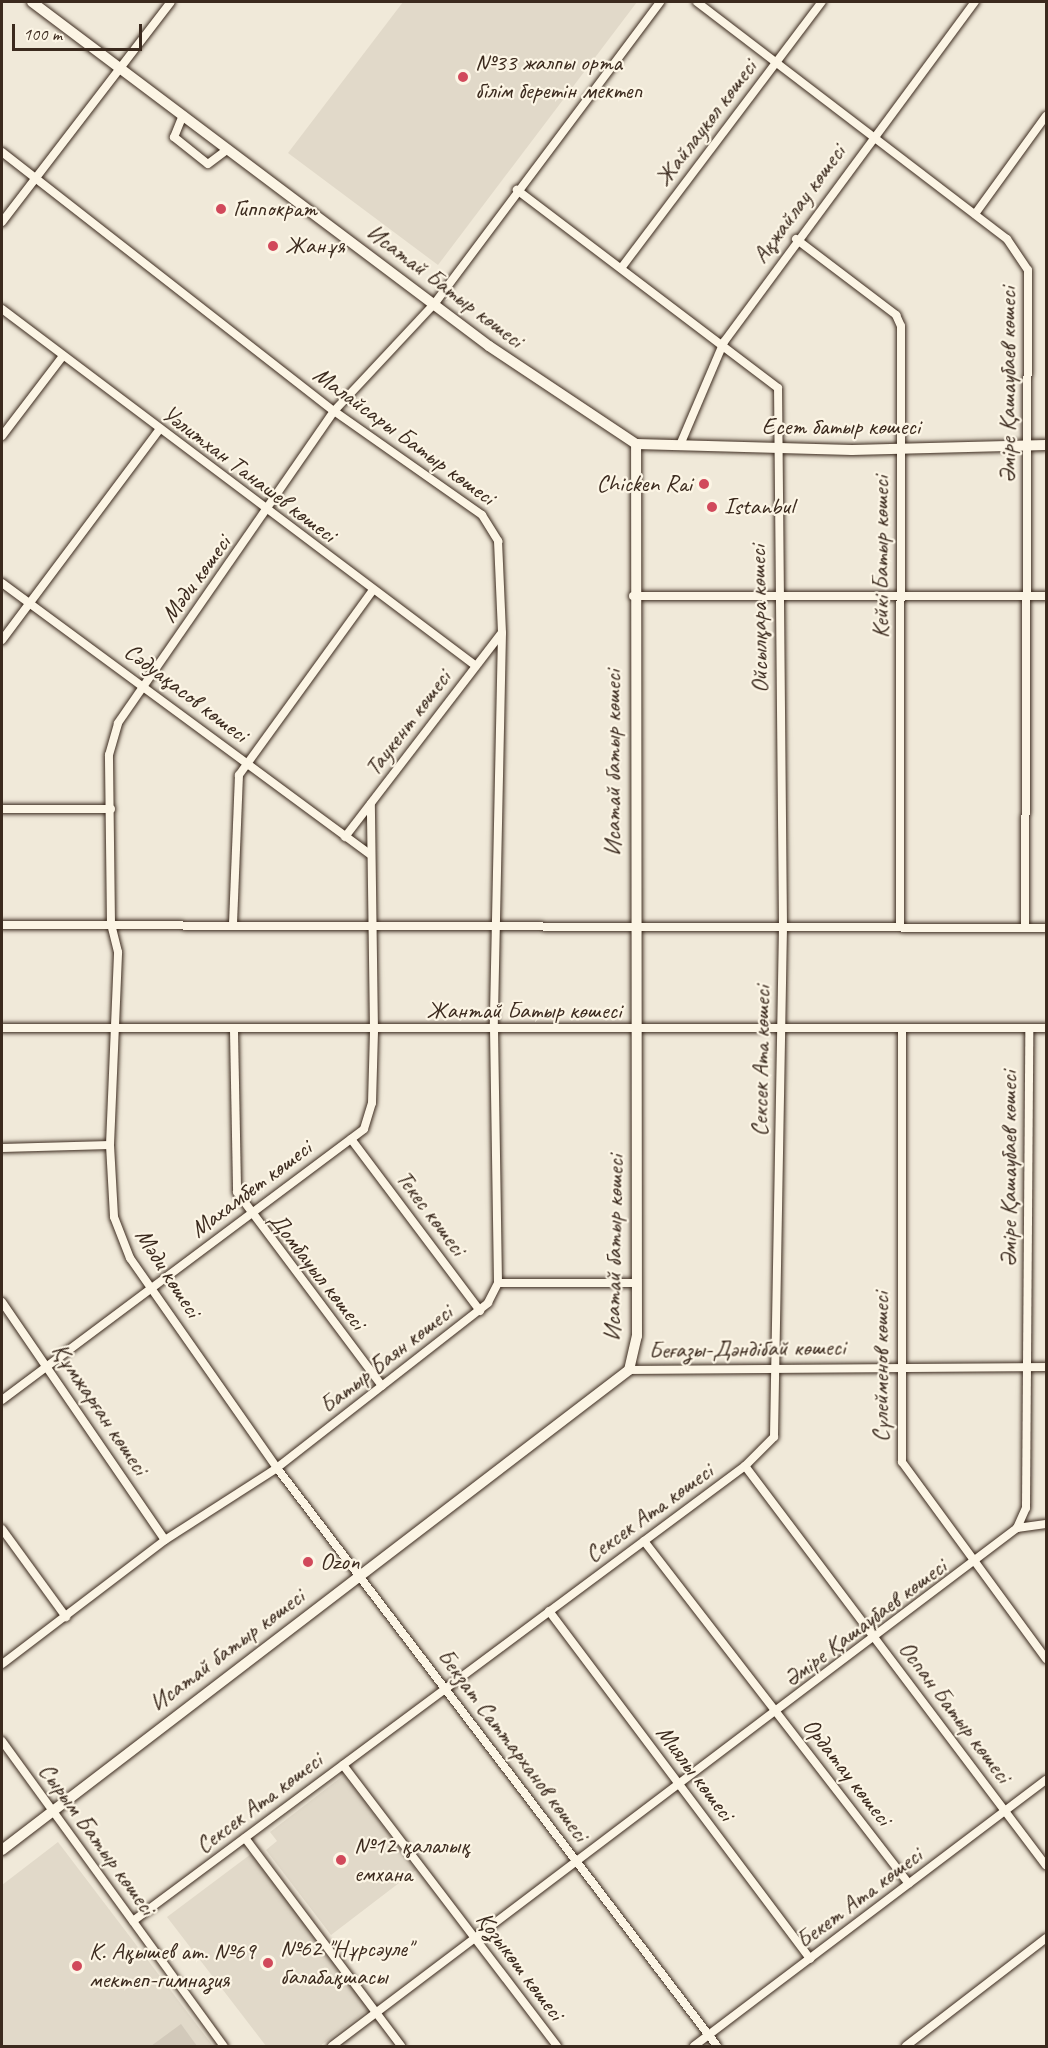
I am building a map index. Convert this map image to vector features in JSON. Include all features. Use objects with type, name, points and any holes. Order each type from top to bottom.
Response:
[{"type":"street","name":"Исатай Батыр көшесі","points":[[32,2],[564,400],[636,444]]},
{"type":"street","points":[[2,222],[33,176],[121,68],[171,2]]},
{"type":"street","name":"Мәди көшесі","points":[[277,1468],[151,1287],[117,1232],[110,1145],[118,952],[111,924],[109,755],[118,723],[267,512],[334,411],[435,303],[517,190],[660,2]]},
{"type":"street","name":"Әміре Қашаубаев көшесі","points":[[697,2],[871,139],[975,214],[1022,255],[1028,270],[1025,928]]},
{"type":"street","name":"Жайлаукөл көшесі","points":[[622,267],[822,2]]},
{"type":"street","name":"Ақжайлау көшесі","points":[[680,445],[724,342],[796,239],[975,2]]},
{"type":"street","points":[[183,115],[174,137],[208,164],[228,149]]},
{"type":"street","points":[[975,214],[1047,116]]},
{"type":"street","name":"Малайсары Батыр көшесі","points":[[2,152],[334,411],[489,522],[498,541],[502,633],[496,930]]},
{"type":"street","name":"Ойсылқара көшесі","points":[[517,190],[724,342],[778,388],[778,596],[783,926]]},
{"type":"street","name":"Кейкі Батыр көшесі","points":[[796,239],[896,315],[901,326],[900,925]]},
{"type":"street","name":"Уәлитхан Танашев көшесі","points":[[2,309],[267,512],[476,666]]},
{"type":"street","points":[[2,436],[63,356]]},
{"type":"street","points":[[2,640],[159,430]]},
{"type":"street","name":"Есет батыр көшесі","points":[[636,444],[778,448],[1047,445]]},
{"type":"street","name":"Исатай батыр көшесі","points":[[2,1850],[49,1809],[629,1370],[637,1336],[633,596],[636,444]]},
{"type":"street","name":"Сәдуақасов көшесі","points":[[2,583],[144,685],[371,855]]},
{"type":"street","points":[[233,924],[235,796],[247,762],[373,590]]},
{"type":"street","points":[[633,596],[1047,596]]},
{"type":"street","name":"Таукент көшесі","points":[[345,837],[502,633]]},
{"type":"street","name":"Махамбет көшесі","points":[[2,1400],[364,1129],[372,1103],[374,1030],[370,804]]},
{"type":"street","points":[[2,809],[111,809]]},
{"type":"street","points":[[2,925],[372,925],[496,930],[900,925],[1047,928]]},
{"type":"street","name":"Сексек Ата көшесі","points":[[133,1921],[746,1466],[774,1437],[778,1367],[783,926]]},
{"type":"street","points":[[496,930],[494,1028],[498,1283],[637,1283]]},
{"type":"street","name":"Жантай Батыр көшесі","points":[[2,1028],[114,1027],[234,1031],[494,1028],[635,1031],[781,1027],[1047,1028]]},
{"type":"street","name":"Сүлейменов көшесі","points":[[902,1028],[900,1367],[902,1462],[1047,1659]]},
{"type":"street","name":"Әміре Қашаубаев көшесі","points":[[332,2046],[876,1639],[975,1564],[1017,1528],[1026,1508],[1029,1028]]},
{"type":"street","name":"Домбауыл көшесі","points":[[234,1031],[234,1164],[237,1192],[249,1215],[382,1386]]},
{"type":"street","name":"Текес көшесі","points":[[351,1139],[480,1311]]},
{"type":"street","points":[[2,1148],[110,1145]]},
{"type":"street","name":"Батыр Баян көшесі","points":[[2,1664],[165,1540],[277,1468],[480,1311],[498,1283]]},
{"type":"street","name":"Құмжарған көшесі","points":[[2,1302],[165,1540]]},
{"type":"street","name":"Беғазы-Дәндібай көшесі","points":[[629,1370],[778,1367],[1047,1367]]},
{"type":"street","name":"Оспан Батыр көшесі","points":[[746,1466],[1047,1866]]},
{"type":"street","name":"Бекзат Саттарханов көшесі","points":[[277,1468],[358,1577],[447,1688],[717,2046]]},
{"type":"street","points":[[1017,1528],[1047,1524]]},
{"type":"street","points":[[2,1529],[66,1617]]},
{"type":"street","name":"Ордатау көшесі","points":[[644,1541],[909,1884]]},
{"type":"street","name":"Миялы көшесі","points":[[549,1611],[810,1959]]},
{"type":"street","name":"Сырым Батыр көшесі","points":[[2,1741],[49,1809],[224,2046]]},
{"type":"street","name":"Қозыкөш көшесі","points":[[343,1765],[556,2046]]},
{"type":"street","name":"Бекет Ата көшесі","points":[[694,2046],[1047,1780]]},
{"type":"street","points":[[245,1838],[401,2046]]},
{"type":"street","points":[[906,2046],[1047,1938]]},
{"type":"shaded area","name":"№33 жалпы орта білім беретін мектеп","points":[[403,2],[637,2],[438,265],[288,153]]},
{"type":"shaded area","name":"№12 қалалық емхана","points":[[344,1775],[416,1870],[331,1935],[266,1850],[277,1841],[270,1832]]},
{"type":"shaded area","name":"К. Ақышев ат. №69 мектеп-гимназия","points":[[58,1842],[213,2046],[2,2046],[2,1885]]},
{"type":"shaded area","name":"№62 \"Нұрсәуле\" балабақшасы","points":[[251,1854],[369,2009],[320,2046],[266,2046],[167,1917]]},
{"type":"shaded area","points":[[181,2024],[197,2046],[151,2046]]},
{"type":"place","name":"№33 жалпы орта білім беретін мектеп","points":[[463,77]]},
{"type":"place","name":"Гиппократ","points":[[221,209]]},
{"type":"place","name":"Жанұя","points":[[273,246]]},
{"type":"place","name":"Chicken Rai","points":[[704,484]]},
{"type":"place","name":"Istanbul","points":[[712,507]]},
{"type":"place","name":"Ozon","points":[[308,1562]]},
{"type":"place","name":"№12 қалалық емхана","points":[[341,1860]]},
{"type":"place","name":"№62 \"Нұрсәуле\" балабақшасы","points":[[268,1963]]},
{"type":"place","name":"К. Ақышев ат. №69 мектеп-гимназия","points":[[77,1966]]}]
